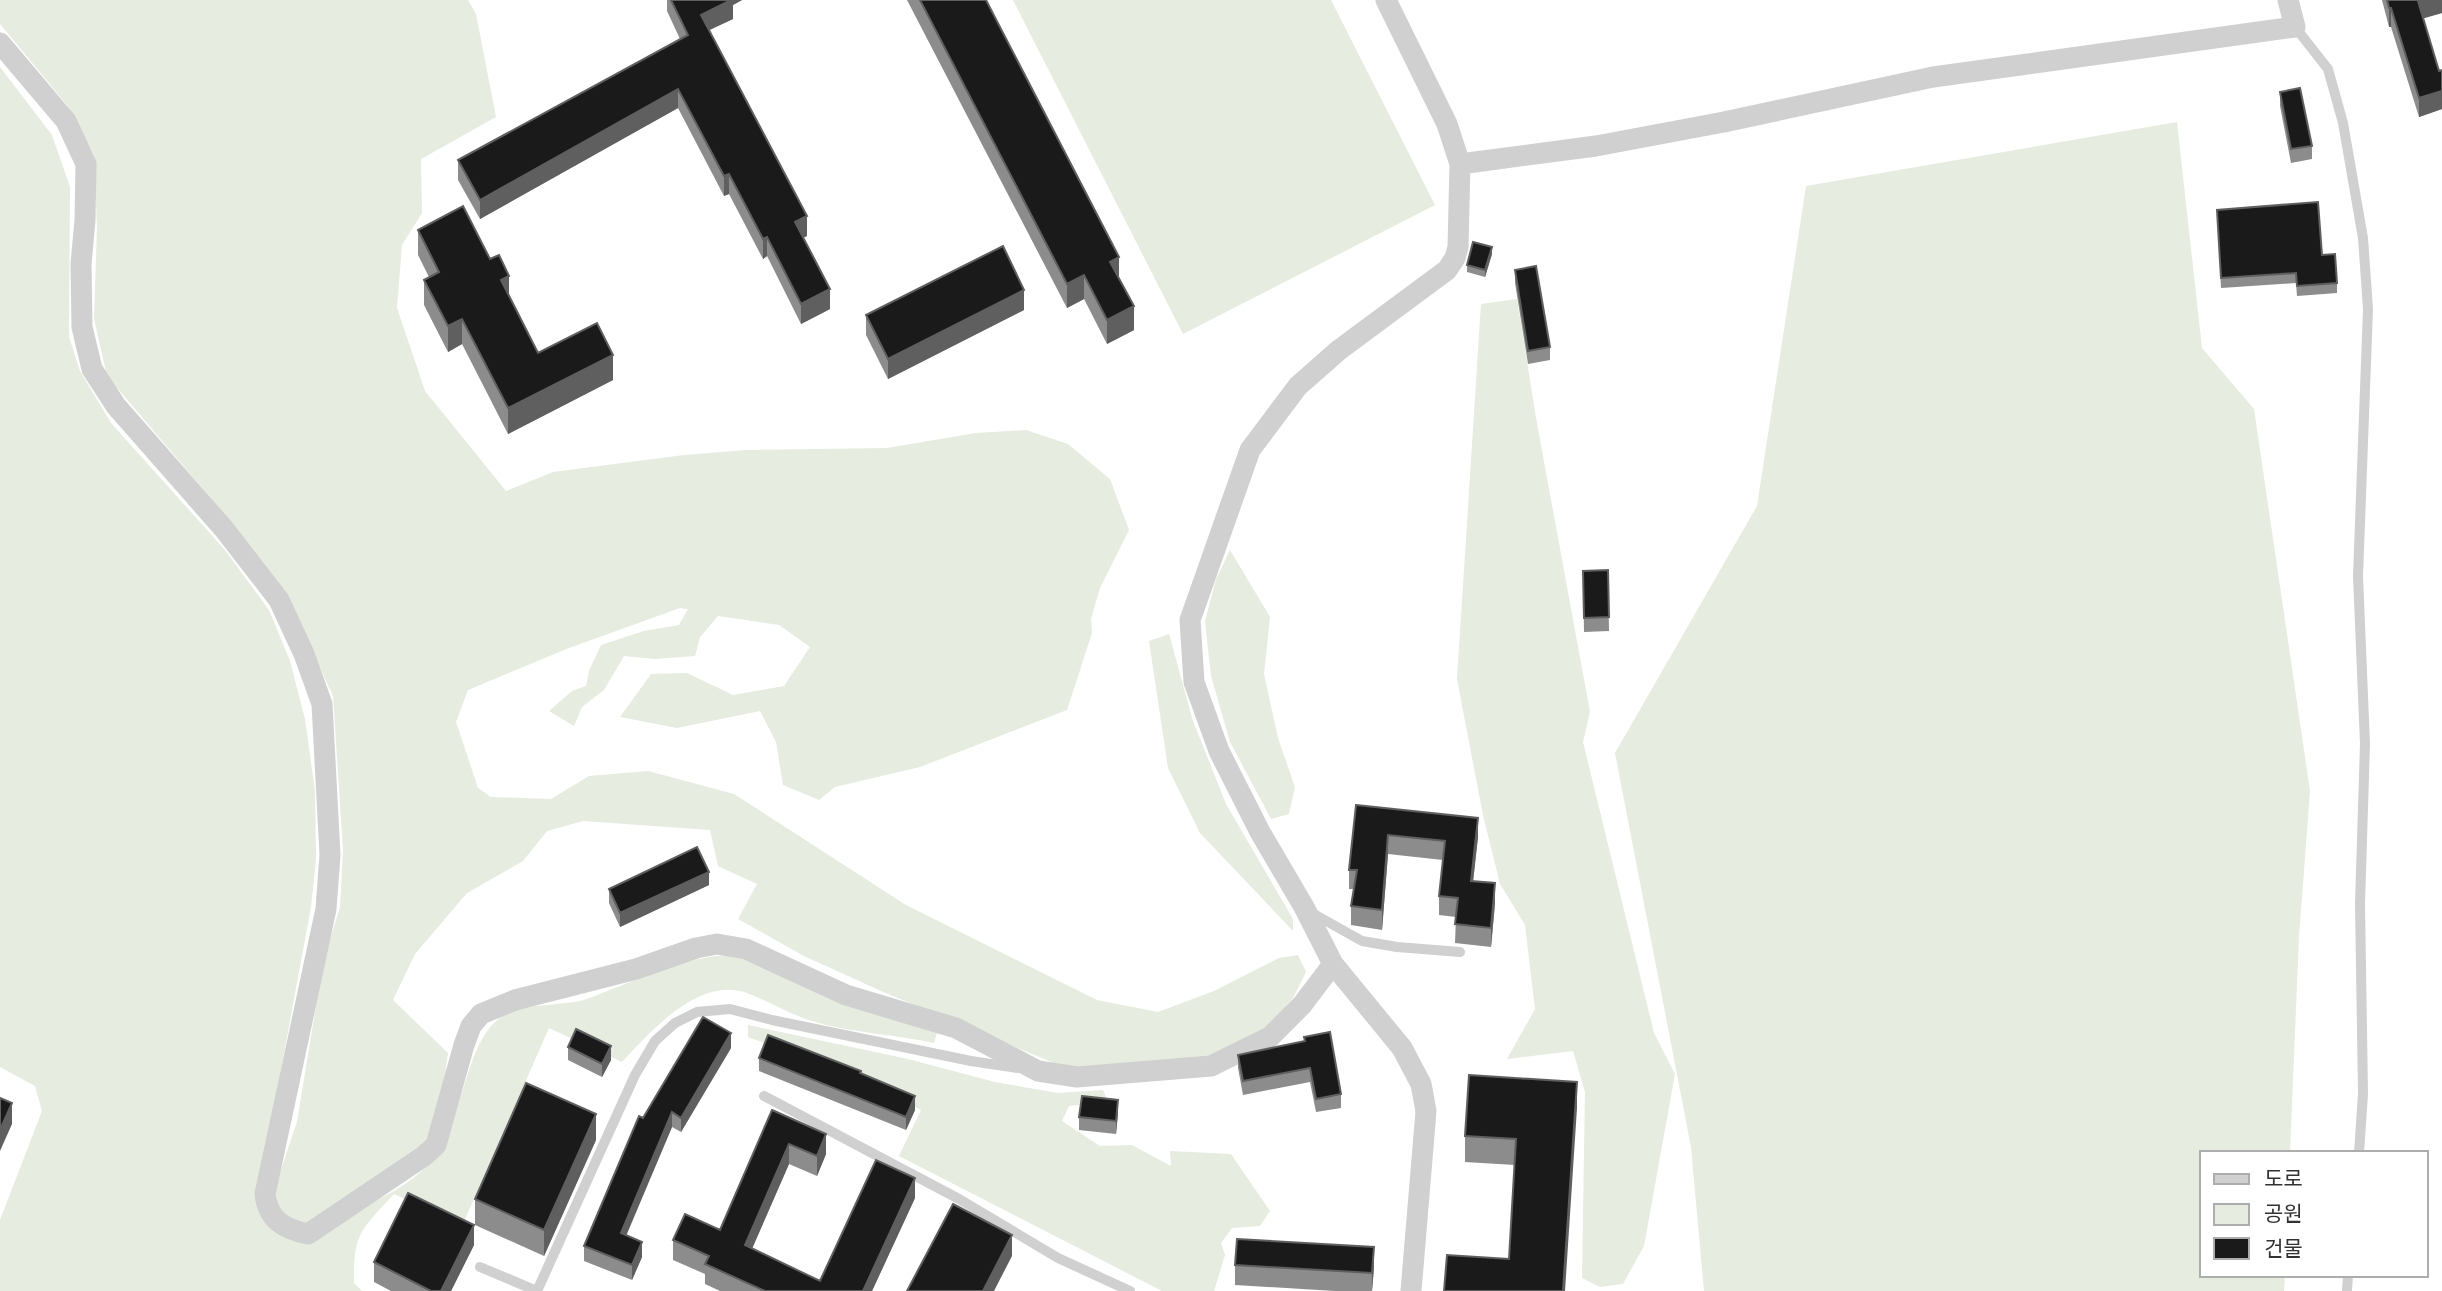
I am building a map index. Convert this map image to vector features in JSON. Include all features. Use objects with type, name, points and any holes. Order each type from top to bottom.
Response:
[{"type":"street","points":[[1386,0],[1447,124],[1460,163],[1458,247],[1455,258],[1447,270],[1339,350],[1298,386],[1250,450],[1190,620],[1194,682],[1219,751],[1333,964],[1402,1048],[1421,1084],[1426,1111],[1411,1291]]},
{"type":"street","points":[[1460,163],[1596,146],[1724,122],[1933,77],[2295,27],[2288,0]]},
{"type":"street","points":[[0,43],[66,121],[86,164],[81,264],[82,327],[92,369],[116,406],[224,529],[279,600],[304,653],[322,704],[330,855],[327,895],[316,962],[265,1194],[267,1208],[276,1221],[292,1231],[308,1234],[424,1156],[436,1144],[464,1045],[471,1026],[481,1014],[515,1000],[636,969],[696,948],[717,944],[746,949],[846,995],[956,1028],[1038,1070],[1077,1077],[1211,1066],[1270,1037],[1302,1005],[1333,964]]},
{"type":"lane","points":[[2295,27],[2328,69],[2343,123],[2363,238],[2368,309],[2358,576],[2365,744],[2360,904],[2363,1094],[2358,1151]]},
{"type":"lane","points":[[1304,907],[1362,941],[1460,952]]},
{"type":"lane","points":[[480,1267],[537,1291],[635,1075],[655,1041],[675,1023],[697,1012],[730,1009],[971,1061],[1038,1070]]},
{"type":"lane","points":[[764,1096],[959,1199],[1058,1258],[1130,1291]]},
{"type":"green space","points":[[0,0],[468,0],[476,14],[496,117],[421,159],[422,213],[402,245],[397,308],[425,391],[506,491],[553,472],[684,455],[746,450],[887,448],[976,433],[1026,430],[1068,444],[1110,479],[1129,530],[1100,588],[1091,619],[1092,633],[1067,710],[920,767],[835,787],[819,800],[783,785],[776,742],[760,711],[677,728],[620,717],[651,674],[687,673],[733,695],[784,686],[810,647],[779,625],[718,616],[700,637],[695,656],[655,659],[624,656],[604,690],[582,707],[574,726],[549,711],[572,691],[586,686],[589,671],[601,645],[644,631],[679,625],[688,609],[680,608],[569,648],[468,690],[456,722],[478,788],[491,797],[551,799],[589,776],[648,771],[734,794],[906,905],[1097,1000],[1158,1012],[1214,991],[1279,958],[1298,955],[1306,972],[1293,998],[1266,1030],[1206,1058],[1068,1069],[804,956],[738,919],[757,884],[718,866],[710,830],[583,821],[547,831],[523,861],[467,893],[415,954],[393,1000],[448,1053],[442,1097],[432,1139],[310,1228],[279,1217],[273,1193],[297,1122],[323,963],[340,907],[343,850],[333,696],[284,590],[107,376],[94,319],[97,228],[94,155],[67,105],[0,24]]},
{"type":"green space","points":[[1013,0],[1331,0],[1435,205],[1183,334]]},
{"type":"green space","points":[[0,67],[52,135],[70,187],[69,337],[80,371],[111,423],[225,550],[269,610],[290,661],[305,719],[315,791],[316,859],[311,907],[259,1189],[285,1237],[375,1201],[417,1175],[434,1159],[448,1136],[481,1041],[494,1023],[512,1012],[535,1006],[580,1001],[658,971],[703,958],[733,955],[938,1030],[934,1043],[827,1025],[795,1015],[747,993],[729,990],[711,992],[677,1010],[622,1062],[549,1028],[462,1226],[394,1194],[361,1233],[358,1242],[354,1283],[362,1291],[0,1291],[0,1220],[42,1111],[35,1086],[0,1067]]},
{"type":"green space","points":[[2177,122],[2202,348],[2254,409],[2310,791],[2299,937],[2290,1151],[2200,1151],[2200,1277],[2285,1277],[2284,1291],[1704,1291],[1691,1147],[1615,753],[1757,506],[1806,186]]},
{"type":"green space","points":[[1517,299],[1590,712],[1583,742],[1654,1033],[1675,1074],[1644,1246],[1623,1284],[1600,1287],[1582,1278],[1585,1092],[1573,1051],[1507,1059],[1535,1009],[1525,925],[1500,884],[1483,815],[1457,679],[1481,304]]},
{"type":"green space","points":[[1230,550],[1270,617],[1264,674],[1278,738],[1295,787],[1289,814],[1271,819],[1230,742],[1211,676],[1205,621],[1216,579]]},
{"type":"green space","points":[[1169,634],[1193,721],[1226,804],[1293,919],[1293,931],[1200,833],[1168,768],[1149,641]]},
{"type":"green space","points":[[748,1025],[908,1059],[995,1082],[1058,1093],[1103,1090],[1108,1102],[1069,1106],[1062,1121],[1100,1146],[1132,1145],[1171,1166],[1170,1151],[1231,1154],[1270,1211],[1260,1226],[1232,1228],[1221,1243],[1225,1255],[1214,1291],[1162,1291],[899,1156],[921,1110],[867,1080],[748,1037]]},
{"type":"building","points":[[671,0],[731,0],[701,15],[807,216],[795,222],[830,289],[801,304],[767,237],[763,239],[729,174],[724,176],[678,89],[480,200],[458,160],[688,35]]},
{"type":"building","points":[[920,0],[986,0],[1119,257],[1110,262],[1134,306],[1107,320],[1084,275],[1067,284]]},
{"type":"building","points":[[2387,0],[2422,0],[2418,1],[2439,71],[2442,70],[2442,91],[2419,98]]},
{"type":"building","points":[[2300,88],[2312,146],[2291,149],[2280,92]]},
{"type":"building","points":[[2318,202],[2322,255],[2335,254],[2337,283],[2297,286],[2296,273],[2221,278],[2217,210]]},
{"type":"building","points":[[463,206],[490,259],[499,255],[509,276],[501,280],[538,353],[597,323],[613,355],[508,408],[462,319],[448,326],[424,280],[439,272],[418,230]]},
{"type":"building","points":[[1473,242],[1492,247],[1485,270],[1467,265]]},
{"type":"building","points":[[1003,246],[1024,290],[888,359],[866,315]]},
{"type":"building","points":[[1536,266],[1550,347],[1528,351],[1515,270]]},
{"type":"building","points":[[1608,570],[1609,617],[1584,618],[1583,571]]},
{"type":"building","points":[[1356,805],[1478,818],[1471,881],[1495,883],[1491,928],[1455,924],[1458,898],[1439,896],[1445,841],[1388,835],[1382,910],[1351,906],[1357,870],[1349,870]]},
{"type":"building","points":[[697,847],[709,872],[620,913],[609,889]]},
{"type":"building","points":[[703,1017],[731,1033],[681,1118],[672,1112],[621,1233],[642,1242],[632,1265],[584,1246],[639,1116],[643,1118]]},
{"type":"building","points":[[576,1029],[611,1046],[602,1064],[568,1047]]},
{"type":"building","points":[[1330,1032],[1341,1094],[1316,1099],[1310,1068],[1243,1081],[1238,1055],[1305,1041],[1304,1037]]},
{"type":"building","points":[[768,1035],[861,1071],[860,1073],[915,1096],[906,1117],[759,1058]]},
{"type":"building","points":[[1469,1075],[1577,1082],[1563,1291],[1444,1291],[1447,1255],[1509,1259],[1516,1139],[1465,1136]]},
{"type":"building","points":[[526,1083],[596,1114],[544,1230],[475,1199]]},
{"type":"building","points":[[1082,1096],[1118,1100],[1116,1121],[1079,1117]]},
{"type":"building","points":[[0,1098],[12,1103],[0,1130]]},
{"type":"building","points":[[772,1110],[826,1134],[817,1156],[789,1144],[745,1245],[820,1281],[876,1160],[915,1178],[863,1291],[765,1291],[705,1264],[709,1256],[673,1240],[685,1214],[720,1230]]},
{"type":"building","points":[[408,1193],[474,1225],[441,1291],[431,1291],[374,1262]]},
{"type":"building","points":[[953,1204],[1012,1235],[983,1291],[907,1291]]},
{"type":"building","points":[[1237,1239],[1374,1247],[1372,1273],[1235,1265]]}]
